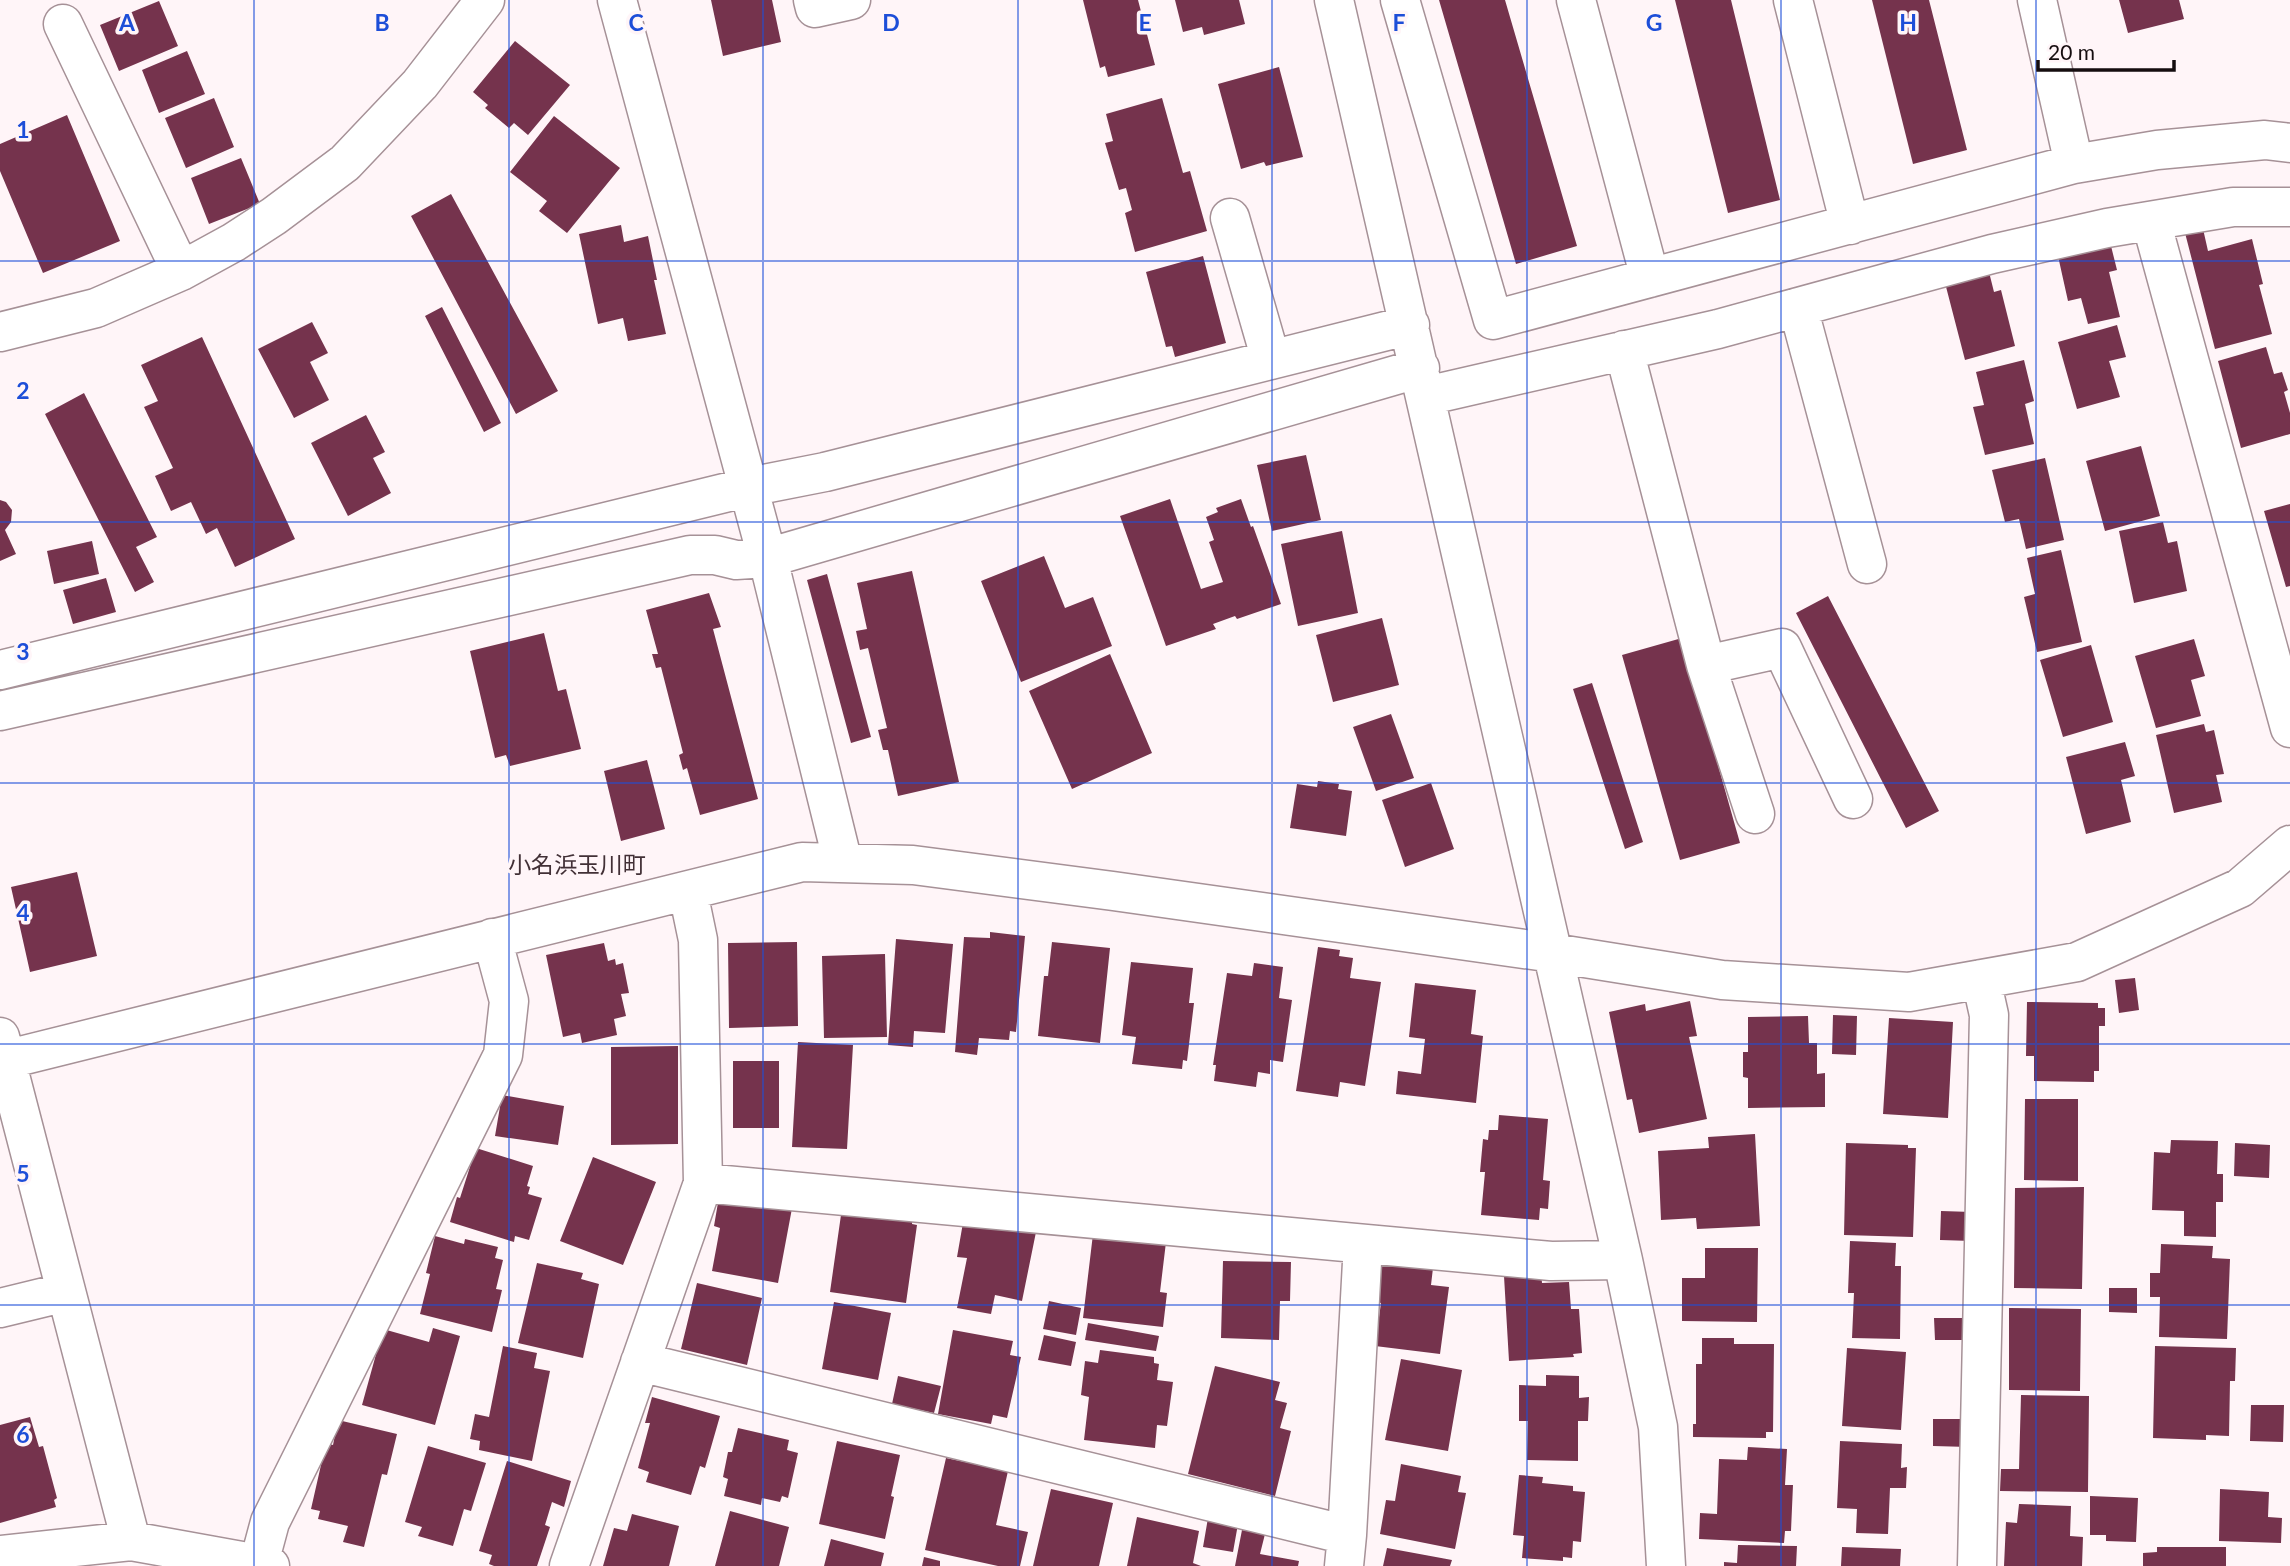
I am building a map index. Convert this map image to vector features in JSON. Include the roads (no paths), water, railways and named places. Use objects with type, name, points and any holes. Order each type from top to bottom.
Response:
[{"type":"street","points":[[0,332],[96,308],[181,271],[264,222],[345,163],[420,84],[485,0]]},
{"type":"street","points":[[617,0],[749,487],[843,863]]},
{"type":"street","points":[[813,0],[815,8],[851,0]]},
{"type":"street","points":[[1334,0],[1623,1260],[1658,1427],[1666,1566]]},
{"type":"street","points":[[1400,0],[1493,320],[2074,164],[2157,150],[2266,140],[2290,143]]},
{"type":"street","points":[[1576,0],[1650,278]]},
{"type":"street","points":[[1793,0],[1850,225]]},
{"type":"street","points":[[2037,0],[2074,164]]},
{"type":"street","points":[[64,24],[181,271]]},
{"type":"street","points":[[0,711],[690,555],[715,555],[736,560],[767,558],[1423,382],[1624,350],[1718,329],[1992,254],[2107,228],[2233,207],[2288,214]]},
{"type":"street","points":[[1230,218],[1271,360]]},
{"type":"street","points":[[2151,221],[2290,728]]},
{"type":"street","points":[[1798,307],[1867,564]]},
{"type":"street","points":[[0,670],[749,487],[839,468],[1410,326]]},
{"type":"street","points":[[1624,350],[1706,666],[1755,814]]},
{"type":"street","points":[[1706,666],[1782,648],[1853,799]]},
{"type":"street","points":[[131,1541],[2,1052],[688,892],[802,862],[926,867],[1552,953],[1723,980],[1909,992],[2077,962],[2240,888],[2290,845]]},
{"type":"street","points":[[569,1566],[703,1183],[698,940],[688,892]]},
{"type":"street","points":[[0,1555],[131,1541],[265,1565],[270,1522],[503,1055],[509,1001],[492,938]]},
{"type":"street","points":[[1977,1566],[1989,1015],[1981,979]]},
{"type":"street","points":[[703,1183],[1551,1261],[1623,1260]]},
{"type":"street","points":[[640,1362],[1346,1550],[1363,1244]]},
{"type":"street","points":[[0,1308],[66,1292]]},
{"type":"district","name":"小名浜玉川町","points":[[577,864]]}]
